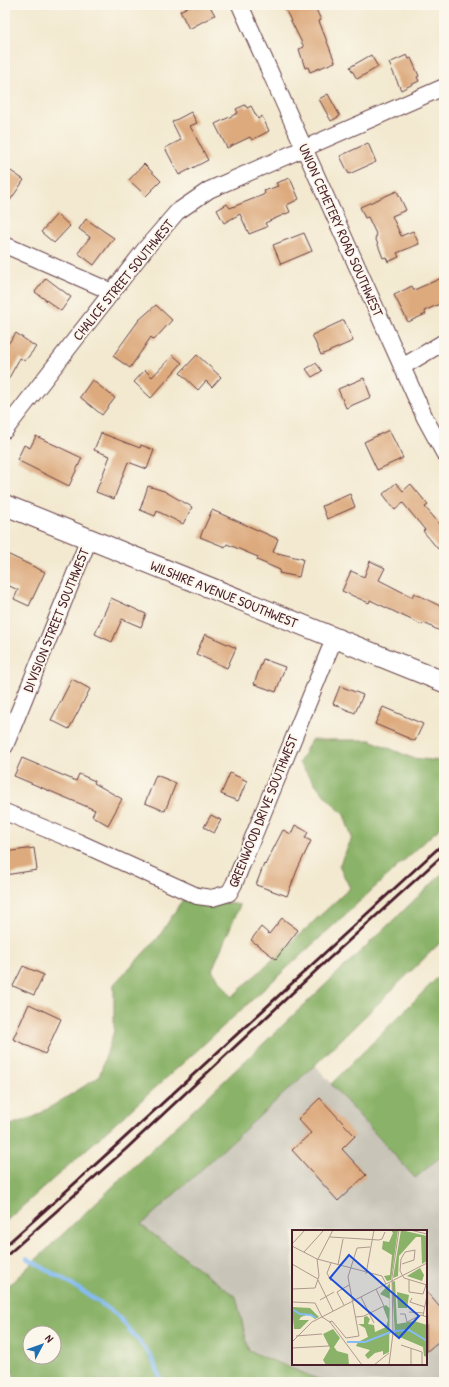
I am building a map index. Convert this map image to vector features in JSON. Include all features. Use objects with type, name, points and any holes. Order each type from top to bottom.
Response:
[{"type":"street","name":"UNION CEMETERY ROAD SOUTHWEST","points":[[240,5],[424,418],[444,453]]},
{"type":"street","name":"CHALICE STREET SOUTHWEST","points":[[5,430],[146,248],[178,212],[209,190],[444,87]]},
{"type":"street","points":[[5,245],[112,292]]},
{"type":"street","points":[[402,367],[444,342]]},
{"type":"street","name":"WILSHIRE AVENUE SOUTHWEST","points":[[5,505],[334,639],[444,682]]},
{"type":"street","name":"DIVISION STREET SOUTHWEST","points":[[5,746],[89,539]]},
{"type":"street","name":"GREENWOOD DRIVE SOUTHWEST","points":[[5,812],[85,845],[197,896],[212,898],[229,893],[334,639]]},
{"type":"shaded area","points":[[315,1065],[414,1177],[444,1154],[444,1382],[325,1382],[249,1351],[236,1297],[141,1225]]},
{"type":"green space","points":[[311,740],[370,740],[412,758],[441,761],[444,756],[444,824],[192,1055],[5,1222],[5,1127],[36,1116],[99,1077],[114,1031],[114,984],[158,938],[185,896],[240,905],[212,970],[232,997],[350,888],[339,866],[352,838],[344,815],[325,796],[299,763]]},
{"type":"green space","points":[[444,872],[444,939],[315,1065],[141,1225],[236,1297],[249,1351],[325,1382],[16,1382],[5,1350],[5,1289]]},
{"type":"green space","points":[[444,971],[444,1154],[415,1178],[331,1084]]},
{"type":"building","points":[[191,5],[209,5],[215,15],[189,29],[180,11]]},
{"type":"building","points":[[283,5],[314,5],[321,20],[319,21],[335,62],[310,72],[308,67],[305,68],[299,49],[304,47]]},
{"type":"building","points":[[371,55],[378,67],[357,79],[350,67]]},
{"type":"building","points":[[407,55],[409,59],[411,58],[419,76],[417,77],[419,81],[401,90],[389,63]]},
{"type":"building","points":[[328,94],[340,116],[331,121],[319,99]]},
{"type":"building","points":[[245,105],[247,108],[251,106],[258,119],[262,116],[269,131],[252,140],[250,137],[227,148],[215,124],[238,113],[236,109]]},
{"type":"building","points":[[191,112],[197,123],[190,126],[208,160],[179,175],[165,148],[181,140],[172,122]]},
{"type":"building","points":[[368,143],[376,162],[349,174],[340,156]]},
{"type":"building","points":[[144,164],[161,181],[146,196],[129,180]]},
{"type":"building","points":[[5,167],[24,180],[5,208]]},
{"type":"building","points":[[290,178],[299,199],[287,205],[290,212],[265,223],[267,227],[249,234],[240,214],[224,223],[217,210],[227,204],[230,208],[263,195],[265,193],[264,191],[278,186],[276,183]]},
{"type":"building","points":[[397,191],[406,210],[392,216],[401,236],[413,231],[419,244],[397,253],[399,257],[388,262],[386,257],[383,258],[375,237],[377,236],[368,217],[365,218],[360,207]]},
{"type":"building","points":[[57,214],[70,226],[54,243],[41,232]]},
{"type":"building","points":[[86,219],[114,238],[94,265],[78,253],[90,237],[79,229]]},
{"type":"building","points":[[304,233],[312,251],[281,264],[273,245]]},
{"type":"building","points":[[444,277],[444,302],[424,311],[426,314],[408,322],[394,295],[412,286],[414,290]]},
{"type":"building","points":[[46,278],[71,297],[61,311],[35,292]]},
{"type":"building","points":[[156,305],[172,320],[154,340],[151,337],[130,368],[113,356],[139,320]]},
{"type":"building","points":[[344,320],[353,341],[321,355],[312,335]]},
{"type":"building","points":[[16,333],[36,347],[25,361],[20,358],[5,385],[5,348]]},
{"type":"building","points":[[173,355],[182,363],[151,398],[134,382],[145,370],[152,377]]},
{"type":"building","points":[[197,355],[221,377],[212,387],[206,381],[198,390],[180,373]]},
{"type":"building","points":[[316,363],[322,371],[312,377],[306,369]]},
{"type":"building","points":[[364,378],[371,397],[346,408],[338,389]]},
{"type":"building","points":[[92,380],[115,398],[102,415],[80,397]]},
{"type":"building","points":[[389,430],[403,458],[377,470],[364,442]]},
{"type":"building","points":[[101,433],[140,448],[141,445],[154,450],[147,469],[128,462],[114,499],[96,492],[110,456],[94,450]]},
{"type":"building","points":[[36,436],[82,458],[69,486],[17,460],[24,445],[30,448]]},
{"type":"building","points":[[396,483],[403,491],[411,484],[428,505],[425,507],[444,529],[444,544],[438,549],[403,503],[395,510],[383,494]]},
{"type":"building","points":[[148,486],[164,491],[192,507],[183,524],[157,511],[155,516],[140,510]]},
{"type":"building","points":[[350,494],[355,507],[327,519],[322,506]]},
{"type":"building","points":[[212,510],[278,539],[273,552],[303,559],[299,577],[279,573],[280,570],[257,560],[258,557],[227,544],[225,547],[200,537]]},
{"type":"building","points":[[5,553],[45,572],[29,606],[14,599],[18,590],[5,584]]},
{"type":"building","points":[[370,561],[385,568],[379,580],[412,597],[414,593],[444,608],[444,633],[424,623],[422,625],[370,600],[369,603],[342,591],[351,571],[364,577]]},
{"type":"building","points":[[111,598],[146,614],[141,627],[122,619],[112,642],[95,634]]},
{"type":"building","points":[[205,634],[236,648],[227,668],[196,654]]},
{"type":"building","points":[[263,659],[285,667],[276,692],[254,684]]},
{"type":"building","points":[[72,679],[90,689],[69,729],[51,720]]},
{"type":"building","points":[[340,686],[363,695],[355,713],[333,704]]},
{"type":"building","points":[[383,707],[423,724],[415,741],[375,724]]},
{"type":"building","points":[[22,758],[76,781],[79,774],[95,781],[94,783],[122,799],[108,825],[92,816],[95,810],[14,776]]},
{"type":"building","points":[[230,773],[247,781],[238,801],[221,794]]},
{"type":"building","points":[[156,775],[176,783],[165,811],[145,803]]},
{"type":"building","points":[[211,815],[221,820],[214,833],[204,827]]},
{"type":"building","points":[[295,825],[308,832],[305,838],[311,841],[287,896],[256,885],[264,864],[265,865],[283,830],[291,834]]},
{"type":"building","points":[[34,848],[37,870],[5,875],[5,852]]},
{"type":"building","points":[[282,918],[298,930],[276,959],[251,940],[261,927],[269,934]]},
{"type":"building","points":[[23,966],[44,975],[34,995],[13,986]]},
{"type":"building","points":[[29,1004],[61,1019],[45,1054],[13,1039]]},
{"type":"building","points":[[320,1098],[355,1136],[342,1149],[366,1175],[338,1201],[292,1150],[311,1133],[298,1119]]},
{"type":"building","points":[[427,1292],[444,1312],[444,1337],[427,1351]]},
{"type":"waterway","points":[[27,1258],[89,1295],[117,1315],[151,1356],[162,1382]]},
{"type":"railway","points":[[5,1246],[116,1146],[444,843]]},
{"type":"railway","points":[[5,1257],[126,1149],[321,966],[444,854]]}]
